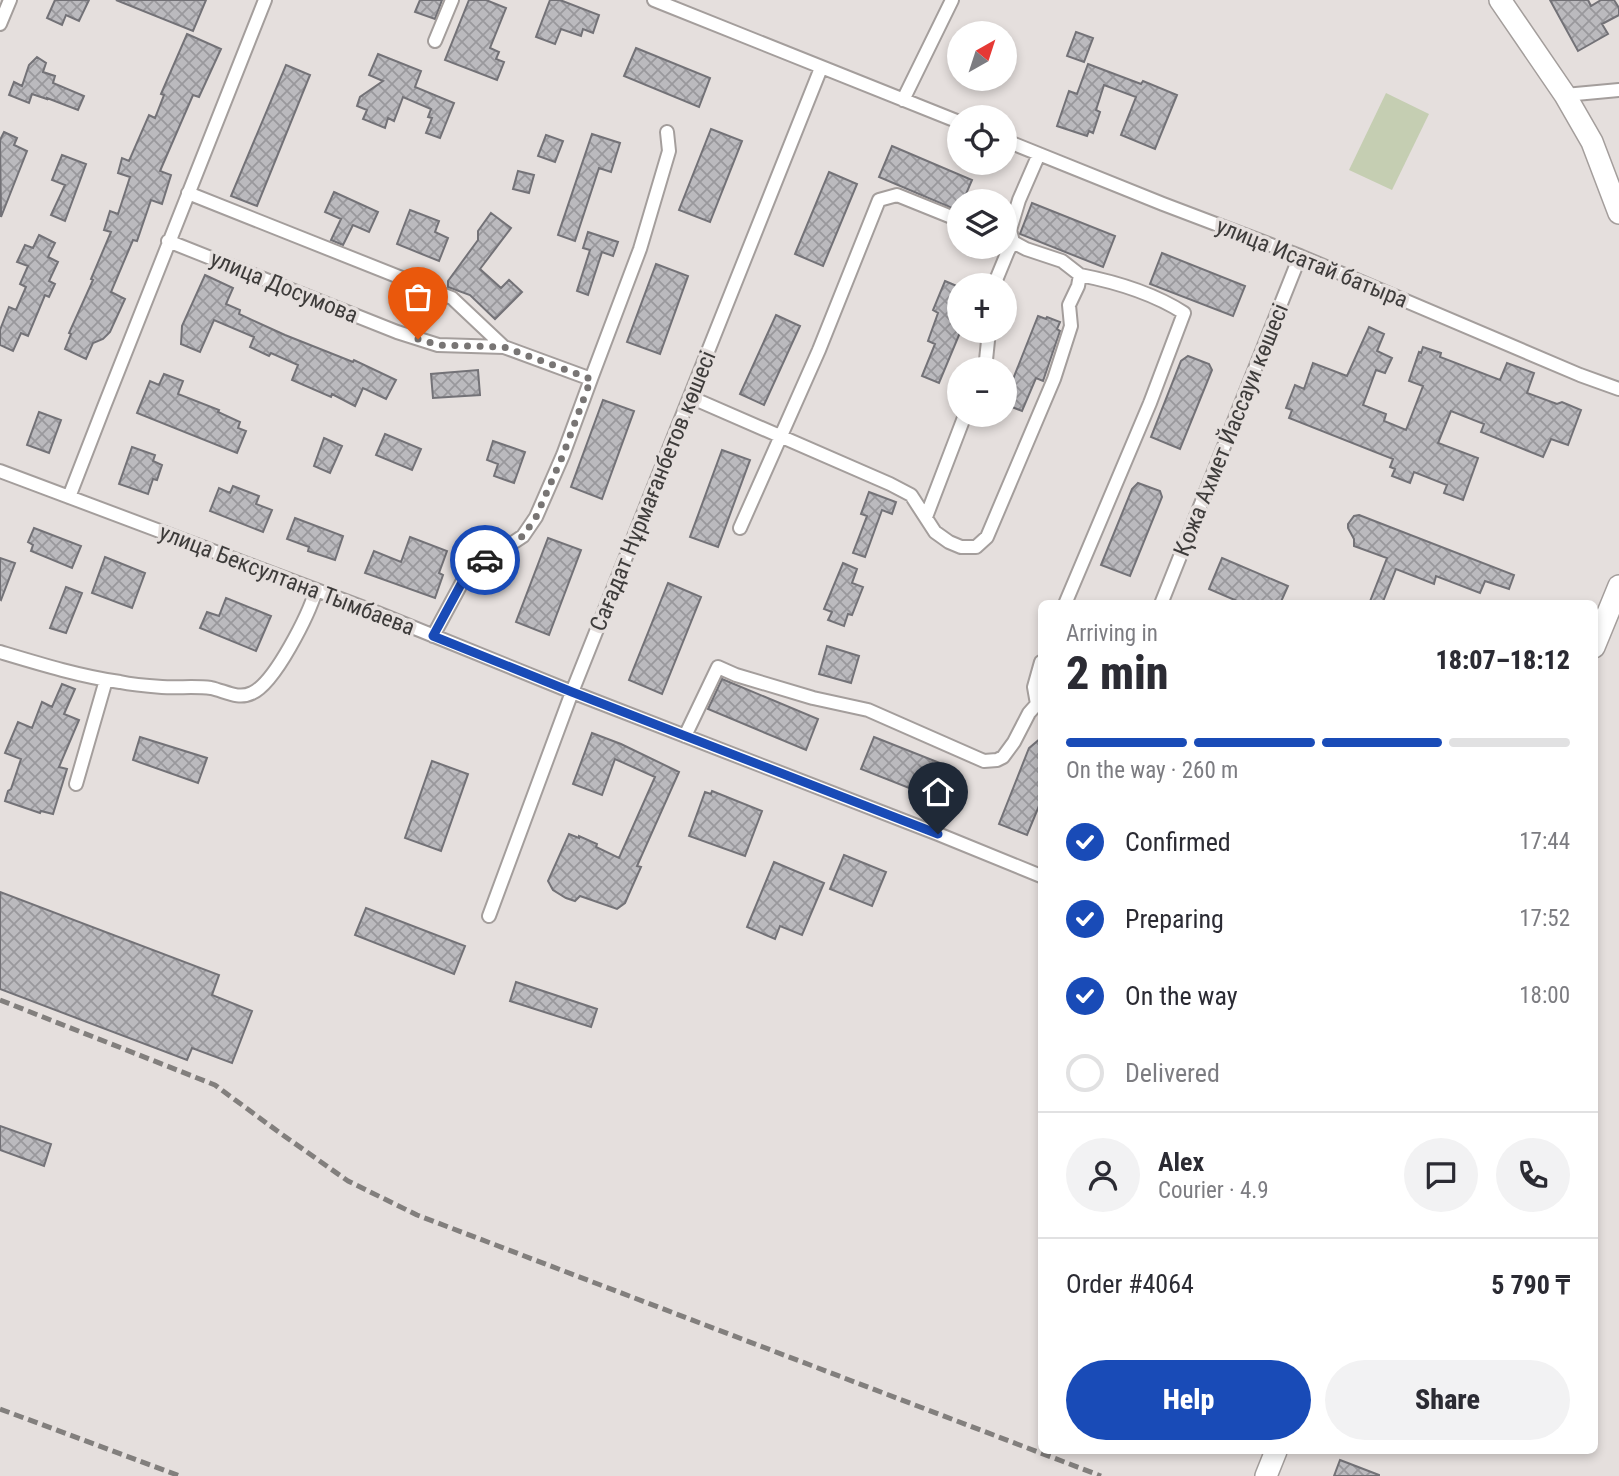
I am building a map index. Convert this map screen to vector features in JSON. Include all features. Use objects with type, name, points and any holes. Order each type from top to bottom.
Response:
[{"type":"main road","points":[[1500,0],[1565,94],[1592,142],[1619,213]]},
{"type":"main road","points":[[1598,637],[1619,586]]},
{"type":"main road","points":[[1266,1476],[1275,1454]]},
{"type":"street","points":[[0,24],[10,0]]},
{"type":"street","points":[[69,497],[265,0]]},
{"type":"street","points":[[435,41],[452,0]]},
{"type":"street","points":[[654,0],[947,117]]},
{"type":"street","points":[[902,100],[952,0]]},
{"type":"street","name":"Сағадат Нұрмағанбетов көшесі","points":[[489,916],[572,692],[821,68]]},
{"type":"street","points":[[1565,94],[1619,90]]},
{"type":"street","points":[[433,636],[466,575],[523,536],[536,517],[563,455],[640,249],[669,151],[667,132]]},
{"type":"street","name":"улица Исатай батыра","points":[[1017,145],[1300,256],[1619,389]]},
{"type":"street","points":[[1017,207],[1039,154]]},
{"type":"street","points":[[188,193],[452,298],[504,347],[591,379]]},
{"type":"street","points":[[740,528],[819,349],[879,200],[897,195],[947,215]]},
{"type":"street","name":"улица Досумова","points":[[168,241],[418,339],[438,345],[504,347]]},
{"type":"street","points":[[1017,244],[1062,261],[1080,275],[1116,282],[1184,313],[1150,403],[1067,600]]},
{"type":"street","name":"Қожа Ахмет Йассауи көшесі","points":[[1163,600],[1300,256]]},
{"type":"street","points":[[690,397],[911,495],[935,532],[961,547],[976,547],[987,537],[1054,379],[1071,326],[1069,305],[1080,275]]},
{"type":"street","points":[[926,517],[960,427]]},
{"type":"street","name":"улица Бексултана Тымбаева","points":[[0,471],[316,590],[1038,875]]},
{"type":"street","points":[[0,652],[60,671],[106,680],[162,687],[210,688],[243,697],[256,692],[280,662],[310,608],[316,590]]},
{"type":"street","points":[[685,736],[718,667],[813,698],[868,710],[984,761],[1003,757],[1029,713],[1038,706]]},
{"type":"street","points":[[1038,673],[1034,687],[1038,701]]},
{"type":"street","points":[[76,783],[106,680]]},
{"type":"green space","points":[[1386,93],[1429,114],[1392,190],[1349,170]]},
{"type":"building","points":[[55,0],[89,0],[79,21],[66,15],[62,25],[47,18]]},
{"type":"building","points":[[116,0],[206,0],[193,31]]},
{"type":"building","points":[[420,0],[442,0],[435,19],[415,12]]},
{"type":"building","points":[[469,0],[486,0],[506,8],[490,48],[499,52],[496,59],[504,62],[497,80],[445,60]]},
{"type":"building","points":[[550,0],[560,0],[599,15],[593,33],[583,29],[581,36],[561,29],[555,44],[536,37]]},
{"type":"building","points":[[1550,0],[1588,0],[1591,6],[1601,0],[1614,0],[1619,8],[1619,15],[1602,24],[1608,34],[1578,51]]},
{"type":"building","points":[[1076,32],[1093,38],[1084,62],[1067,56]]},
{"type":"building","points":[[187,34],[221,49],[199,97],[193,95],[160,171],[171,175],[162,204],[151,200],[137,241],[133,240],[111,292],[125,299],[110,332],[93,343],[86,359],[65,349],[71,334],[69,333],[111,232],[104,230],[110,211],[118,214],[130,177],[118,173],[122,158],[129,161],[149,115],[155,118],[164,95],[161,94]]},
{"type":"building","points":[[636,48],[710,78],[699,107],[624,76]]},
{"type":"building","points":[[378,54],[421,71],[415,87],[454,103],[440,138],[426,133],[432,118],[428,117],[431,109],[403,97],[394,121],[388,118],[385,128],[363,119],[367,110],[357,106],[360,97],[383,81],[369,75]]},
{"type":"building","points":[[37,57],[46,63],[43,72],[55,76],[53,83],[84,96],[78,110],[32,94],[29,103],[9,95],[14,82],[22,86],[29,65]]},
{"type":"building","points":[[1088,64],[1177,95],[1155,149],[1121,135],[1136,97],[1104,85],[1096,110],[1100,112],[1093,133],[1089,131],[1087,136],[1057,126],[1069,91],[1077,94]]},
{"type":"building","points":[[286,65],[310,75],[257,206],[231,196]]},
{"type":"building","points":[[711,129],[742,141],[710,222],[679,210]]},
{"type":"building","points":[[4,132],[17,138],[14,145],[27,151],[1,217],[0,140]]},
{"type":"building","points":[[592,134],[620,143],[611,172],[599,168],[575,241],[558,235]]},
{"type":"building","points":[[546,135],[563,141],[555,162],[538,156]]},
{"type":"building","points":[[892,146],[947,169],[947,175],[960,175],[972,180],[968,189],[947,189],[947,206],[879,177]]},
{"type":"building","points":[[62,155],[86,164],[65,221],[51,215],[65,185],[52,180]]},
{"type":"building","points":[[518,171],[534,175],[529,193],[513,189]]},
{"type":"building","points":[[829,172],[857,184],[823,266],[795,254]]},
{"type":"building","points":[[334,192],[378,212],[369,232],[353,225],[343,245],[331,240],[341,219],[325,212]]},
{"type":"building","points":[[1032,203],[1115,236],[1103,267],[1020,234]]},
{"type":"building","points":[[410,210],[439,221],[435,232],[448,238],[439,261],[397,244]]},
{"type":"building","points":[[491,213],[511,228],[480,269],[501,288],[509,280],[522,292],[495,319],[470,295],[448,287],[448,281],[478,240],[478,231]]},
{"type":"building","points":[[588,232],[618,242],[613,256],[602,252],[588,295],[577,291],[590,250],[583,248]]},
{"type":"building","points":[[39,235],[55,243],[48,257],[58,262],[49,281],[55,284],[49,297],[45,295],[28,336],[21,333],[13,351],[0,345],[0,330],[9,307],[16,310],[26,287],[20,284],[28,266],[17,262],[25,245],[33,248]]},
{"type":"building","points":[[1162,253],[1245,286],[1233,316],[1150,284]]},
{"type":"building","points":[[656,264],[688,276],[660,354],[627,342]]},
{"type":"building","points":[[205,275],[233,288],[226,304],[240,310],[239,314],[285,335],[353,362],[354,360],[396,380],[386,399],[363,388],[355,406],[332,394],[331,397],[292,380],[298,365],[250,347],[254,337],[214,320],[200,352],[181,344],[182,326]]},
{"type":"building","points":[[945,281],[947,282],[947,343],[956,343],[950,357],[947,357],[939,383],[922,376],[935,344],[928,341],[938,313],[933,310]]},
{"type":"building","points":[[776,315],[800,326],[764,405],[740,394]]},
{"type":"building","points":[[1038,316],[1060,322],[1057,329],[1060,331],[1043,381],[1036,378],[1022,411],[1017,409],[1017,369]]},
{"type":"building","points":[[1369,327],[1384,334],[1377,351],[1392,358],[1385,373],[1376,370],[1363,405],[1386,414],[1384,421],[1406,430],[1423,386],[1409,381],[1423,347],[1441,353],[1440,357],[1500,380],[1507,363],[1534,373],[1527,393],[1581,410],[1568,445],[1551,439],[1543,457],[1481,432],[1484,424],[1451,411],[1438,443],[1478,458],[1463,500],[1444,493],[1447,485],[1414,472],[1410,483],[1392,476],[1395,469],[1390,467],[1393,459],[1289,418],[1292,410],[1286,408],[1295,385],[1304,389],[1313,363],[1347,376]]},
{"type":"building","points":[[1188,356],[1209,364],[1212,370],[1180,449],[1151,437],[1181,361]]},
{"type":"building","points":[[478,370],[480,395],[433,398],[431,374]]},
{"type":"building","points":[[164,374],[183,381],[178,394],[219,410],[218,412],[240,422],[238,428],[246,431],[237,453],[137,413],[150,381],[159,385]]},
{"type":"building","points":[[603,400],[634,411],[602,499],[571,487]]},
{"type":"building","points":[[39,412],[61,420],[49,453],[27,445]]},
{"type":"building","points":[[385,434],[421,449],[412,470],[376,455]]},
{"type":"building","points":[[324,438],[342,446],[330,473],[314,466]]},
{"type":"building","points":[[493,441],[525,452],[514,483],[494,476],[498,464],[487,460]]},
{"type":"building","points":[[132,447],[155,455],[153,461],[162,465],[148,494],[119,484]]},
{"type":"building","points":[[722,450],[750,460],[718,547],[690,537]]},
{"type":"building","points":[[1138,483],[1160,491],[1162,497],[1130,576],[1101,565],[1132,489]]},
{"type":"building","points":[[233,486],[259,496],[256,504],[272,510],[263,532],[210,511],[219,488],[230,493]]},
{"type":"building","points":[[869,492],[896,502],[892,514],[882,510],[865,557],[853,553],[867,516],[861,514]]},
{"type":"building","points":[[1359,515],[1514,575],[1509,589],[1485,581],[1480,593],[1436,576],[1434,584],[1396,569],[1384,600],[1371,600],[1387,558],[1354,546],[1348,524],[1354,516]]},
{"type":"building","points":[[295,518],[343,536],[335,560],[308,551],[309,547],[287,539]]},
{"type":"building","points":[[34,528],[81,546],[72,568],[31,551],[33,545],[28,542]]},
{"type":"building","points":[[410,537],[447,551],[439,573],[443,575],[435,598],[365,573],[374,551],[401,562]]},
{"type":"building","points":[[548,538],[581,550],[549,635],[516,622]]},
{"type":"building","points":[[105,557],[145,573],[132,608],[92,593]]},
{"type":"building","points":[[0,558],[15,563],[1,600],[0,599]]},
{"type":"building","points":[[1222,558],[1288,586],[1282,600],[1235,600],[1209,589]]},
{"type":"building","points":[[843,563],[857,569],[852,583],[863,587],[852,615],[848,614],[844,626],[828,620],[832,612],[824,609]]},
{"type":"building","points":[[668,583],[701,597],[662,694],[629,680]]},
{"type":"building","points":[[66,587],[82,593],[66,633],[50,628]]},
{"type":"building","points":[[226,598],[271,616],[256,651],[200,628],[207,612],[219,616]]},
{"type":"building","points":[[827,646],[859,656],[851,683],[819,674]]},
{"type":"building","points":[[722,679],[818,719],[806,750],[708,709]]},
{"type":"building","points":[[62,684],[75,689],[64,714],[79,720],[59,767],[67,769],[53,814],[40,813],[5,801],[21,759],[5,753],[18,722],[32,728],[42,702],[52,707]]},
{"type":"building","points":[[592,733],[679,772],[637,866],[641,867],[625,903],[617,909],[580,896],[575,901],[566,898],[553,890],[548,881],[569,834],[597,844],[596,847],[619,858],[655,777],[615,759],[602,795],[573,784]]},
{"type":"building","points":[[140,737],[207,758],[198,783],[133,760]]},
{"type":"building","points":[[874,737],[955,769],[942,801],[861,769]]},
{"type":"building","points":[[1038,740],[1038,808],[1027,835],[999,824],[1029,748]]},
{"type":"building","points":[[432,761],[468,774],[441,851],[405,838]]},
{"type":"building","points":[[712,791],[762,811],[745,856],[689,836],[705,792],[711,794]]},
{"type":"building","points":[[844,855],[886,872],[872,906],[830,889]]},
{"type":"building","points":[[774,862],[824,883],[802,935],[780,926],[775,939],[747,927]]},
{"type":"building","points":[[0,892],[219,975],[212,995],[252,1011],[232,1063],[192,1048],[187,1060],[0,989]]},
{"type":"building","points":[[366,908],[465,946],[454,974],[355,935]]},
{"type":"building","points":[[516,982],[597,1009],[591,1027],[510,1001]]},
{"type":"building","points":[[0,1126],[51,1144],[44,1166],[0,1150]]},
{"type":"building","points":[[1340,1460],[1379,1475],[1379,1476],[1334,1476]]},
{"type":"railway","points":[[0,1000],[215,1085],[348,1181],[417,1215],[1038,1452]]},
{"type":"railway","points":[[0,1409],[180,1476]]},
{"type":"railway","points":[[1043,1454],[1101,1476]]},
{"type":"way so far","points":[[418,339],[438,345],[504,347],[591,379],[563,455],[536,517],[523,536],[485,560]]},
{"type":"route","points":[[485,560],[466,575],[433,636],[938,834]]}]
